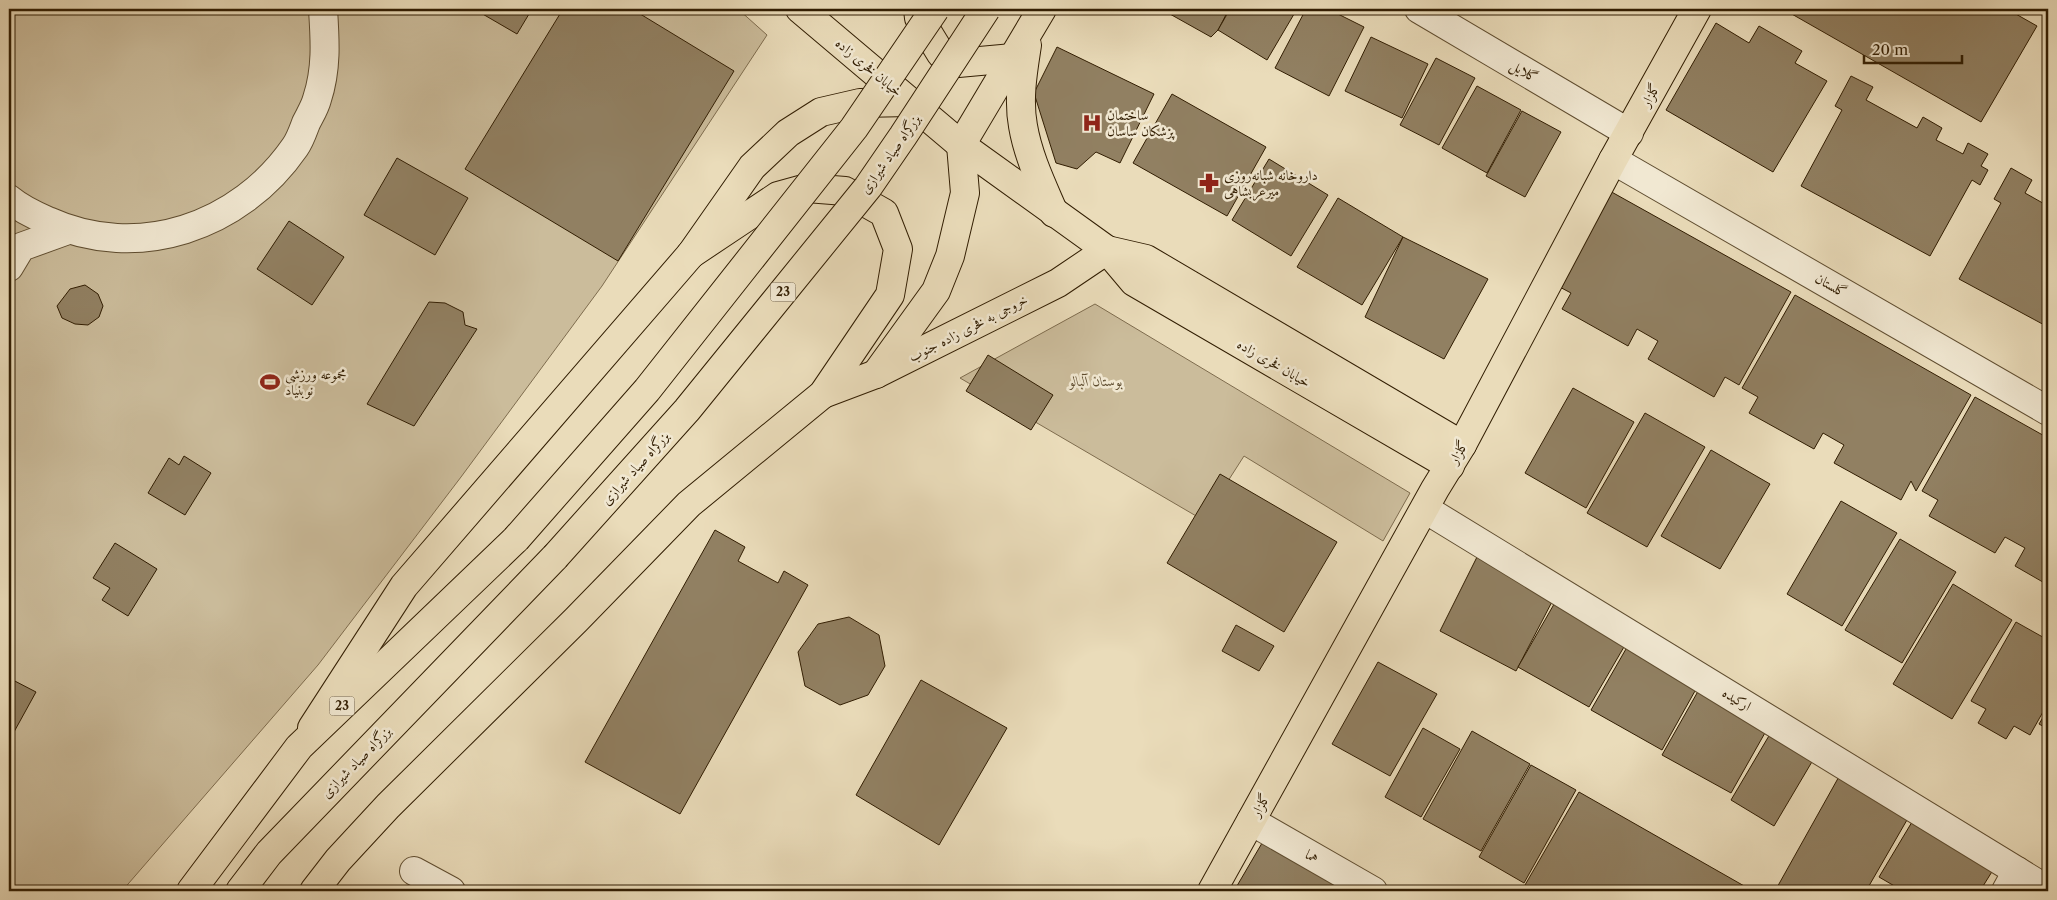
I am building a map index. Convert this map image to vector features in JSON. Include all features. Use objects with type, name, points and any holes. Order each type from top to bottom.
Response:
[{"type":"main road","name":"خیابان فخری زاده","points":[[800,9],[961,145],[1107,250],[1134,282],[1456,456]]},
{"type":"main road","points":[[918,9],[920,18],[941,54],[958,63],[1013,58]]},
{"type":"main road","name":"23","points":[[191,891],[299,747],[516,539],[647,390],[854,128],[935,9]]},
{"type":"main road","name":"بزرگراه صیاد شیرازی","points":[[240,891],[269,852],[555,556],[687,410],[868,187],[904,136],[986,9]]},
{"type":"main road","name":"گلزار","points":[[1212,891],[1456,456],[1613,160],[1697,9]]},
{"type":"main road","points":[[876,374],[936,291],[950,256],[965,193],[961,145],[1036,19]]},
{"type":"main road","points":[[1036,19],[1021,84],[1022,125],[1033,164],[1055,214]]},
{"type":"main road","points":[[299,747],[404,586],[691,254],[752,167],[788,133],[821,112],[860,103],[910,102]]},
{"type":"main road","points":[[314,891],[338,860],[388,806],[576,620],[689,504],[823,394],[890,295],[898,249],[884,213],[846,191],[807,188],[778,196],[691,254]]},
{"type":"main road","name":"خروجی به فخری زاده جنوب","points":[[823,394],[876,374],[1058,283],[1107,250]]},
{"type":"main road","points":[[302,891],[338,860]]},
{"type":"street","points":[[9,199],[20,209],[68,230],[119,239],[171,235],[220,216],[262,186],[296,146],[317,99],[326,48],[323,9]]},
{"type":"street","name":"گلایل","points":[[1419,9],[1628,133]]},
{"type":"street","name":"گلستان","points":[[1613,160],[2048,411]]},
{"type":"street","points":[[9,267],[20,247],[68,230]]},
{"type":"street","name":"ارکیده","points":[[1425,509],[2012,881],[2048,890]]},
{"type":"street","name":"هما","points":[[1251,821],[1373,891]]},
{"type":"street","points":[[414,871],[451,891]]},
{"type":"green space","name":"مجموعه ورزشی نوبنیاد","points":[[9,9],[738,9],[767,35],[602,286],[461,477],[318,665],[122,891],[9,891]]},
{"type":"green space","name":"بوستان آلبالو","points":[[1095,304],[1410,493],[1383,541],[1244,456],[1203,520],[960,378]]},
{"type":"building","points":[[474,9],[532,9],[517,34]]},
{"type":"building","points":[[563,9],[632,9],[734,71],[618,261],[465,169]]},
{"type":"building","points":[[1161,9],[1229,9],[1218,30],[1211,37]]},
{"type":"building","points":[[1230,9],[1297,9],[1267,60],[1218,30]]},
{"type":"building","points":[[1306,9],[1328,9],[1364,27],[1329,96],[1275,68]]},
{"type":"building","points":[[1517,9],[1528,9],[1525,14]]},
{"type":"building","points":[[1783,9],[2007,9],[2037,26],[1981,122]]},
{"type":"building","points":[[1716,23],[1749,43],[1759,26],[1802,51],[1795,63],[1827,81],[1773,172],[1666,110]]},
{"type":"building","points":[[1371,37],[1428,64],[1402,118],[1345,91]]},
{"type":"building","name":"ساختمان پزشکان ساسان","points":[[1057,47],[1154,94],[1120,163],[1096,152],[1077,169],[1056,163],[1034,93]]},
{"type":"building","points":[[1436,58],[1475,78],[1439,145],[1400,125]]},
{"type":"building","points":[[1851,76],[1873,87],[1866,100],[1917,128],[1923,117],[1942,128],[1936,140],[1963,154],[1968,143],[1988,154],[1981,166],[1988,170],[1980,185],[1972,180],[1930,256],[1801,186],[1842,110],[1835,106]]},
{"type":"building","points":[[1477,86],[1521,110],[1487,173],[1442,148]]},
{"type":"building","points":[[1172,94],[1266,147],[1227,216],[1133,163]]},
{"type":"building","points":[[1522,111],[1561,132],[1525,197],[1486,176]]},
{"type":"building","points":[[397,158],[468,198],[435,255],[364,215]]},
{"type":"building","points":[[1269,159],[1328,195],[1291,256],[1232,220]]},
{"type":"building","points":[[2011,168],[2032,180],[2025,193],[2048,206],[2048,327],[1959,279],[2001,203],[1994,199]]},
{"type":"building","points":[[1608,190],[1791,292],[1739,385],[1725,377],[1714,397],[1648,359],[1658,341],[1637,329],[1628,346],[1562,309],[1571,293],[1554,284]]},
{"type":"building","points":[[1338,198],[1403,237],[1362,305],[1297,267]]},
{"type":"building","points":[[289,221],[344,257],[312,305],[257,269]]},
{"type":"building","points":[[1403,237],[1488,279],[1444,359],[1365,317]]},
{"type":"building","points":[[85,285],[98,294],[103,306],[99,317],[88,325],[75,324],[62,318],[57,306],[70,289]]},
{"type":"building","points":[[1795,295],[1971,395],[1916,491],[1911,481],[1901,500],[1834,463],[1844,445],[1823,433],[1814,449],[1749,413],[1758,397],[1742,388]]},
{"type":"building","points":[[429,302],[445,303],[463,312],[465,325],[477,329],[414,426],[367,404]]},
{"type":"building","points":[[988,355],[1053,395],[1031,430],[966,391]]},
{"type":"building","points":[[1573,388],[1634,422],[1586,508],[1525,473]]},
{"type":"building","points":[[1975,397],[2048,438],[2048,585],[2015,566],[2025,548],[2005,537],[1995,553],[1929,516],[1938,500],[1922,491]]},
{"type":"building","points":[[1645,413],[1705,447],[1647,547],[1587,513]]},
{"type":"building","points":[[1711,450],[1770,484],[1720,569],[1661,536]]},
{"type":"building","points":[[184,456],[211,473],[185,515],[148,493],[169,458],[179,465]]},
{"type":"building","points":[[1220,474],[1337,542],[1284,632],[1167,563]]},
{"type":"building","points":[[1841,501],[1897,533],[1842,626],[1787,594]]},
{"type":"building","points":[[715,530],[745,547],[738,561],[778,583],[784,571],[808,585],[680,814],[585,762]]},
{"type":"building","points":[[1900,539],[1956,572],[1902,663],[1845,630]]},
{"type":"building","points":[[115,543],[157,569],[128,616],[102,600],[110,588],[93,578]]},
{"type":"building","points":[[1477,557],[1555,596],[1516,671],[1440,631]]},
{"type":"building","points":[[1953,584],[2012,620],[1952,719],[1893,684]]},
{"type":"building","points":[[1557,599],[1628,640],[1589,707],[1518,667]]},
{"type":"building","points":[[849,617],[879,635],[885,666],[868,695],[840,705],[805,686],[798,652],[818,624]]},
{"type":"building","points":[[2016,622],[2048,640],[2048,703],[2030,735],[2014,726],[2006,739],[1978,723],[1986,709],[1971,701]]},
{"type":"building","points":[[1236,625],[1274,646],[1259,671],[1222,651]]},
{"type":"building","points":[[1630,642],[1700,682],[1662,750],[1591,710]]},
{"type":"building","points":[[1378,662],[1437,694],[1390,776],[1332,744]]},
{"type":"building","points":[[9,678],[36,692],[9,741]]},
{"type":"building","points":[[921,680],[1007,728],[939,845],[856,795]]},
{"type":"building","points":[[1701,686],[1770,724],[1731,793],[1662,755]]},
{"type":"building","points":[[2048,709],[2048,729],[2039,724]]},
{"type":"building","points":[[1423,728],[1460,749],[1421,817],[1385,797]]},
{"type":"building","points":[[1773,729],[1816,755],[1774,826],[1731,800]]},
{"type":"building","points":[[1472,731],[1530,764],[1481,851],[1423,819]]},
{"type":"building","points":[[1531,765],[1576,790],[1524,883],[1479,857]]},
{"type":"building","points":[[1841,773],[1911,813],[1866,891],[1775,891]]},
{"type":"building","points":[[1579,792],[1753,891],[1537,891],[1525,885]]},
{"type":"building","points":[[1912,822],[1993,870],[1980,891],[1903,891],[1879,877]]},
{"type":"building","points":[[1265,838],[1357,891],[1234,891]]},
{"type":"place","name":"ساختمان پزشکان ساسان","points":[[1092,123]]},
{"type":"place","name":"داروخانه شبانه‌روزی میرعربشاهی","points":[[1209,183]]},
{"type":"place","name":"مجموعه ورزشی نوبنیاد","points":[[270,382]]}]
